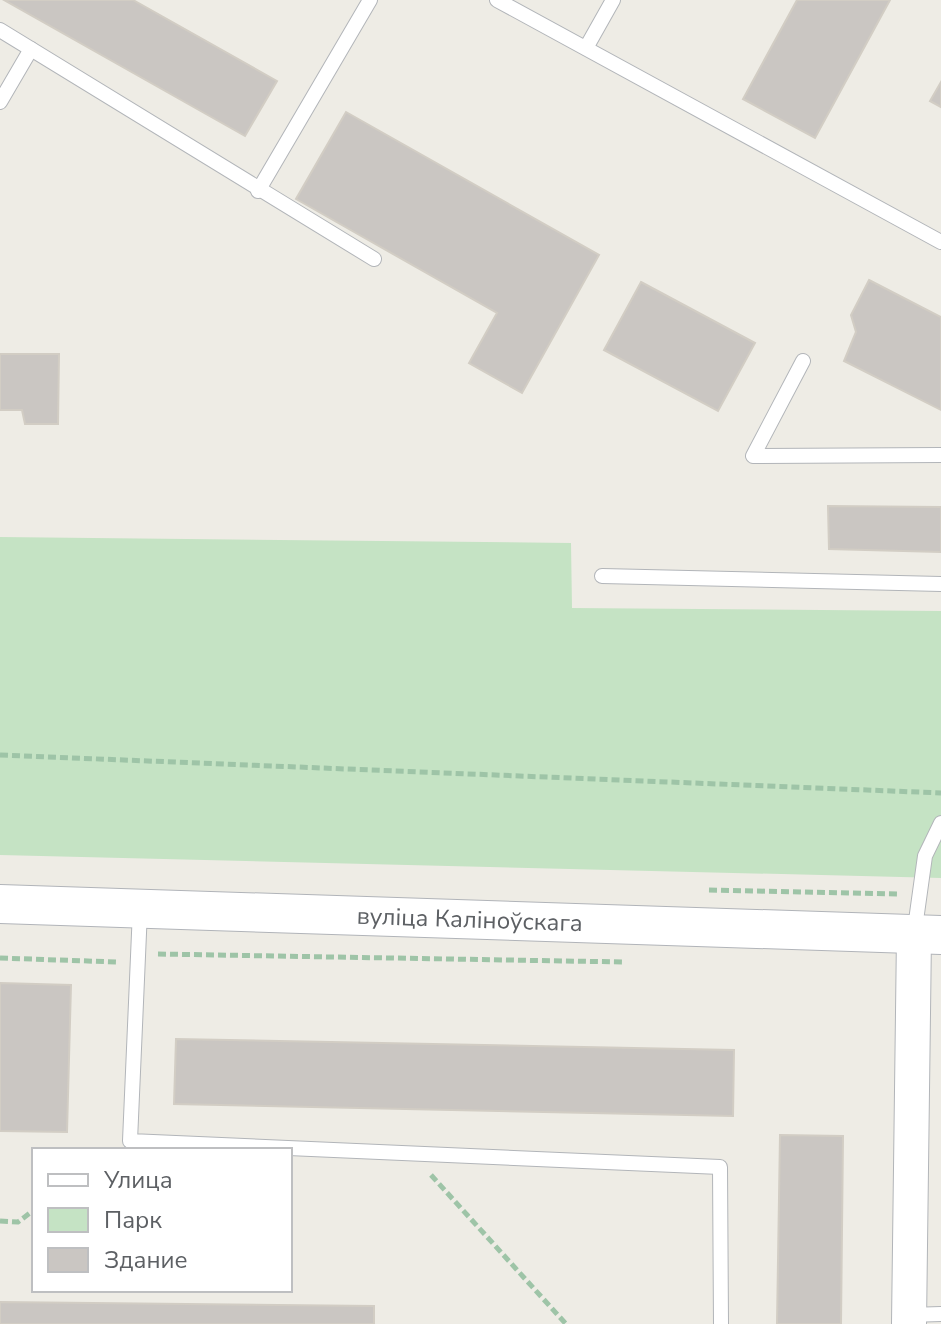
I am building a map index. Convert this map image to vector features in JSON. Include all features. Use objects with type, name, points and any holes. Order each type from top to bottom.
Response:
[{"type":"main road","name":"вуліца Каліноўскага","points":[[0,904],[928,935]]},
{"type":"street","points":[[920,1318],[928,935]]},
{"type":"lane","points":[[258,191],[370,0]]},
{"type":"lane","points":[[497,0],[941,242]]},
{"type":"lane","points":[[586,48],[613,0]]},
{"type":"lane","points":[[0,30],[258,191],[374,259]]},
{"type":"lane","points":[[0,102],[31,49]]},
{"type":"lane","points":[[803,361],[753,456],[941,455]]},
{"type":"lane","points":[[602,576],[941,584]]},
{"type":"lane","points":[[928,935],[925,856],[941,823]]},
{"type":"lane","points":[[140,907],[130,1141],[282,1148]]},
{"type":"lane","points":[[292,1148],[720,1167],[721,1324]]},
{"type":"path","points":[[0,755],[941,793]]},
{"type":"path","points":[[0,958],[121,962],[154,954],[630,962]]},
{"type":"path","points":[[412,1154],[566,1324]]},
{"type":"path","points":[[0,1221],[18,1222],[32,1212]]},
{"type":"green space","points":[[0,537],[571,543],[572,608],[941,611],[941,878],[0,855]]},
{"type":"building","points":[[4,0],[133,0],[277,81],[245,136]]},
{"type":"building","points":[[797,0],[890,0],[815,138],[743,99]]},
{"type":"building","points":[[941,82],[941,107],[930,101]]},
{"type":"building","points":[[346,112],[599,255],[522,393],[469,363],[497,313],[296,199]]},
{"type":"building","points":[[869,280],[941,317],[941,410],[844,361],[856,332],[851,315]]},
{"type":"building","points":[[641,282],[755,343],[718,411],[604,350]]},
{"type":"building","points":[[0,354],[59,354],[58,424],[25,424],[22,410],[0,410]]},
{"type":"building","points":[[828,506],[941,507],[941,552],[829,549]]},
{"type":"building","points":[[0,983],[71,985],[67,1132],[0,1131]]},
{"type":"building","points":[[176,1039],[734,1050],[733,1116],[174,1104]]},
{"type":"building","points":[[780,1135],[843,1136],[841,1324],[777,1324]]},
{"type":"building","points":[[0,1302],[374,1306],[374,1324],[0,1324]]}]
